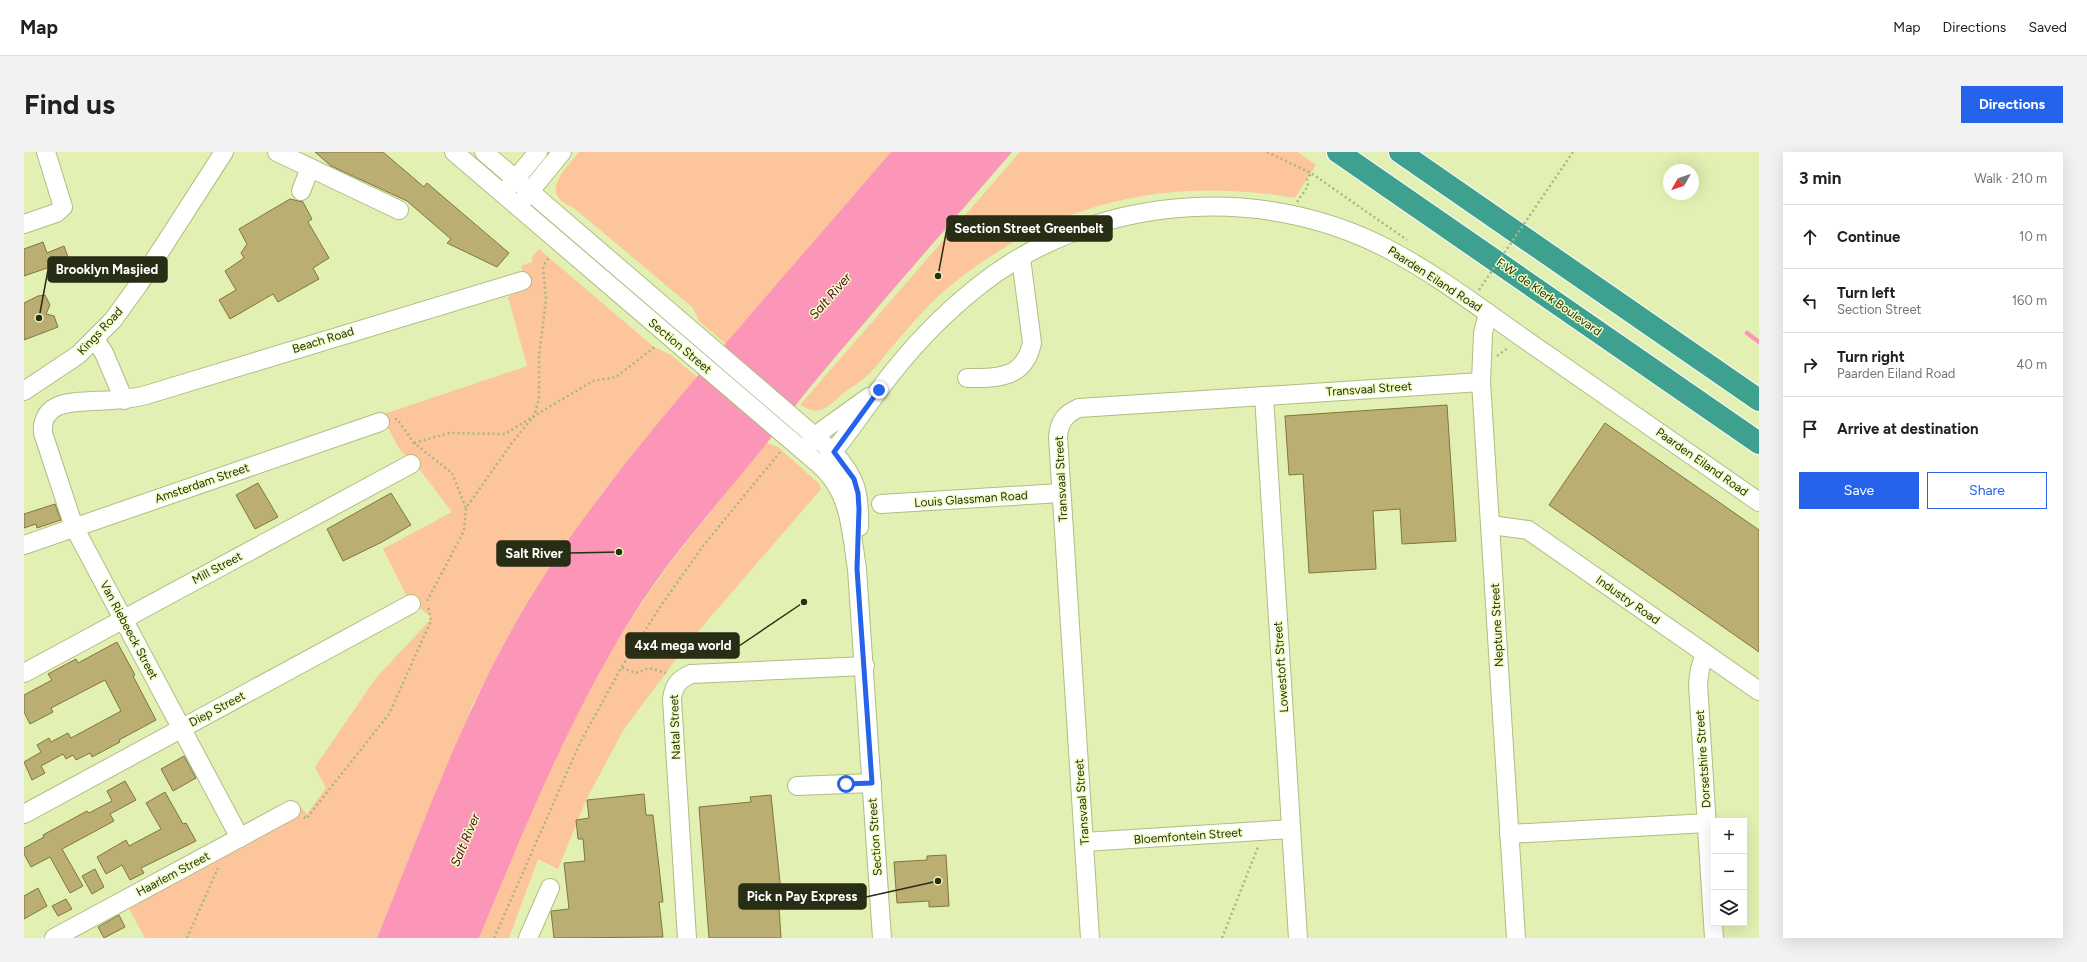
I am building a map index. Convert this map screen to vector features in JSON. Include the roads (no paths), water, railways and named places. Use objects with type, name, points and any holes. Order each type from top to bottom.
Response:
[{"type":"highway","name":"F.W. de Klerk Boulevard","points":[[1338,152],[1759,443]]},
{"type":"highway","points":[[1400,152],[1759,400]]},
{"type":"street","points":[[24,224],[56,213],[63,207],[46,152]]},
{"type":"street","name":"Kings Road","points":[[24,391],[64,366],[95,339],[113,320],[139,284],[224,152]]},
{"type":"street","points":[[276,152],[399,210]]},
{"type":"street","name":"Section Street","points":[[454,152],[833,477],[844,498],[857,569],[865,666],[882,938]]},
{"type":"street","name":"Section Street","points":[[484,152],[834,452],[854,479],[858,493],[859,509],[857,569]]},
{"type":"street","points":[[503,195],[538,152]]},
{"type":"street","points":[[517,207],[562,152]]},
{"type":"street","points":[[301,191],[310,168]]},
{"type":"street","name":"Paarden Eiland Road","points":[[821,466],[834,452],[879,390],[943,316],[978,286],[1020,258],[1052,241],[1078,230],[1123,217],[1155,210],[1214,206],[1260,209],[1319,221],[1386,247],[1488,313],[1759,502]]},
{"type":"street","points":[[967,378],[1000,378],[1015,371],[1029,356],[1032,343],[1020,258]]},
{"type":"street","name":"Beach Road","points":[[47,415],[61,405],[124,400],[146,395],[522,281]]},
{"type":"street","name":"Neptune Street","points":[[1488,313],[1483,333],[1481,382],[1516,938]]},
{"type":"street","points":[[95,339],[104,353],[124,400]]},
{"type":"street","name":"Transvaal Street","points":[[1090,938],[1058,428],[1066,415],[1079,408],[1481,382]]},
{"type":"street","name":"Paarden Eiland Road","points":[[804,451],[816,437],[879,390]]},
{"type":"street","name":"Lowestoft Street","points":[[1264,396],[1298,938]]},
{"type":"street","name":"Van Riebeeck Street","points":[[47,415],[42,426],[43,433],[74,527],[240,838]]},
{"type":"street","name":"Amsterdam Street","points":[[24,545],[380,422]]},
{"type":"street","name":"Mill Street","points":[[24,673],[411,464]]},
{"type":"street","name":"Louis Glassman Road","points":[[881,504],[1061,493]]},
{"type":"street","name":"Industry Road","points":[[1491,525],[1528,530],[1759,691]]},
{"type":"street","name":"Diep Street","points":[[24,814],[181,728],[419,603]]},
{"type":"street","name":"Dorsetshire Street","points":[[1705,653],[1700,669],[1698,684],[1714,938]]},
{"type":"street","name":"Natal Street","points":[[687,938],[672,699],[674,688],[680,679],[691,674],[865,666]]},
{"type":"street","points":[[797,786],[872,783]]},
{"type":"street","name":"Haarlem Street","points":[[54,938],[291,810]]},
{"type":"street","points":[[1509,834],[1707,822]]},
{"type":"street","name":"Bloemfontein Street","points":[[1084,842],[1291,829]]},
{"type":"street","points":[[528,938],[550,888]]},
{"type":"water","name":"Salt River","points":[[891,152],[1012,152],[811,386],[767,443],[697,528],[647,594],[609,656],[568,735],[513,856],[479,938],[377,938],[448,762],[488,675],[510,633],[555,559],[601,495],[650,433]]},
{"type":"waterway","points":[[1747,333],[1759,342]]},
{"type":"place","name":"Section Street Greenbelt","points":[[938,276]]},
{"type":"place","name":"Brooklyn Masjied","points":[[39,318]]},
{"type":"place","name":"Salt River","points":[[619,552]]},
{"type":"place","name":"4x4 mega world","points":[[804,602]]},
{"type":"place","name":"Pick n Pay Express","points":[[938,881]]}]
